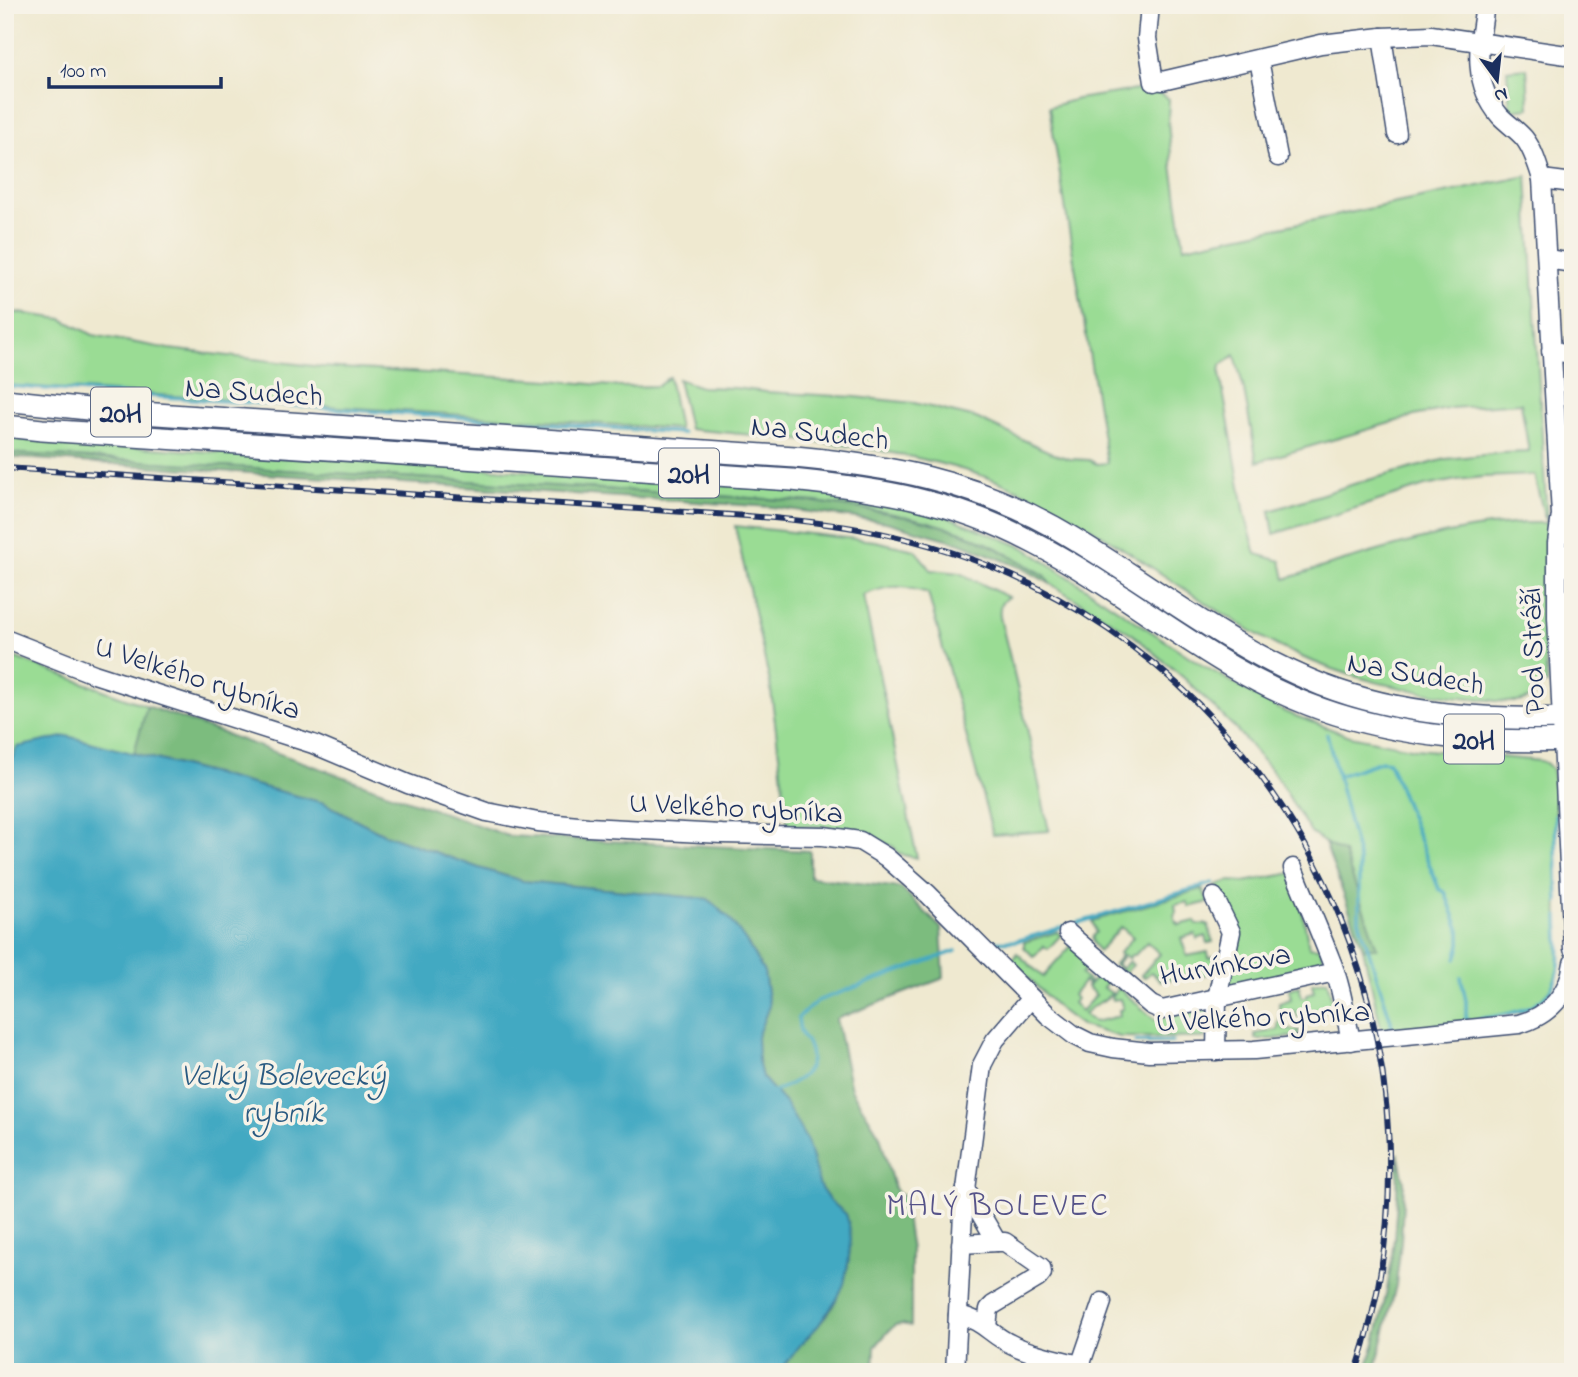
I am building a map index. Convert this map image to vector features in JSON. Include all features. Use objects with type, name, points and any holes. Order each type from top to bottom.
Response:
[{"type":"main road","name":"Na Sudech","points":[[5,400],[97,410],[795,457],[899,470],[983,494],[1029,514],[1094,551],[1220,633],[1289,671],[1324,686],[1381,703],[1428,712],[1520,719],[1568,718]]},
{"type":"main road","name":"Na Sudech","points":[[5,426],[792,480],[895,493],[960,511],[1033,542],[1084,572],[1210,655],[1279,692],[1319,709],[1385,728],[1422,735],[1518,741],[1568,740]]},
{"type":"street","points":[[1150,5],[1147,38],[1158,81],[1321,44],[1382,37],[1431,35],[1573,56]]},
{"type":"street","name":"Pod Stráží","points":[[1485,5],[1479,41],[1480,76],[1499,115],[1526,140],[1542,179],[1551,351],[1564,432],[1567,516],[1557,543],[1557,581],[1568,718],[1573,949]]},
{"type":"street","points":[[1382,37],[1396,134]]},
{"type":"street","points":[[1259,60],[1278,157]]},
{"type":"street","points":[[1542,179],[1573,183]]},
{"type":"street","points":[[1547,260],[1573,263]]},
{"type":"street","points":[[1551,351],[1573,354]]},
{"type":"street","name":"U Velkého rybníka","points":[[5,639],[94,674],[313,744],[444,798],[500,816],[588,827],[820,836],[860,841],[886,857],[928,894],[1048,1015],[1065,1029],[1090,1043],[1149,1052],[1254,1050],[1519,1024],[1537,1018],[1567,1001]]},
{"type":"street","points":[[1293,867],[1331,959],[1351,1041]]},
{"type":"street","points":[[1214,897],[1231,932],[1216,998],[1216,1051]]},
{"type":"street","name":"Hurvínkova","points":[[1068,933],[1157,1009],[1162,1010],[1335,972]]},
{"type":"street","points":[[1567,1001],[1573,963]]},
{"type":"street","points":[[955,1372],[965,1189],[982,1065],[995,1040],[1031,998]]},
{"type":"street","points":[[965,1189],[997,1242]]},
{"type":"street","points":[[961,1244],[1004,1242],[1041,1267],[1042,1273],[1038,1278],[989,1309],[987,1327]]},
{"type":"street","points":[[958,1315],[970,1317],[1011,1345],[1079,1369],[1102,1302]]},
{"type":"green space","points":[[1527,68],[1529,108],[1510,110],[1507,70]]},
{"type":"green space","points":[[1143,89],[1160,93],[1169,99],[1172,165],[1184,247],[1527,176],[1547,523],[1544,642],[1547,684],[1540,684],[1530,698],[1506,702],[1429,693],[1379,683],[1306,659],[1254,633],[1077,520],[1046,503],[980,475],[872,449],[689,429],[678,379],[701,387],[914,403],[976,418],[1070,459],[1107,463],[1049,107],[1077,99]],"holes":[[[1235,355],[1257,462],[1414,416],[1451,408],[1521,403],[1529,452],[1446,459],[1357,483],[1270,511],[1274,534],[1425,486],[1483,477],[1534,475],[1546,523],[1488,526],[1432,536],[1285,579],[1281,561],[1256,554],[1245,514],[1220,374],[1221,365]]]},
{"type":"green space","points":[[5,311],[62,319],[93,335],[169,349],[322,367],[550,380],[621,387],[658,386],[669,377],[679,429],[5,385]]},
{"type":"green space","points":[[5,438],[762,487],[853,496],[944,515],[1025,548],[1202,665],[1285,712],[1350,736],[1416,749],[1546,763],[1552,769],[1555,787],[1559,966],[1553,985],[1541,1000],[1521,1012],[1382,1032],[1363,948],[1377,947],[1325,843],[1311,833],[1276,776],[1235,728],[1185,679],[1132,634],[1049,583],[1046,576],[999,549],[962,532],[900,515],[816,502],[5,453]]},
{"type":"green space","points":[[5,453],[816,502],[900,515],[962,532],[1023,563],[1046,577],[1049,583],[1022,568],[961,543],[886,522],[772,507],[5,457]]},
{"type":"green space","points":[[735,526],[875,541],[915,550],[931,570],[960,573],[1008,597],[1001,606],[1000,617],[1049,831],[993,835],[928,593],[896,587],[863,595],[917,858],[899,854],[894,847],[869,836],[831,827],[788,826],[770,683]]},
{"type":"green space","points":[[5,654],[147,706],[135,753],[5,834]]},
{"type":"green space","points":[[147,706],[508,836],[810,851],[810,877],[901,888],[941,928],[944,978],[836,1019],[851,1089],[880,1136],[894,1188],[903,1196],[911,1250],[911,1326],[895,1325],[875,1347],[874,1370],[832,1365],[828,1372],[782,1372],[792,1354],[823,1320],[836,1299],[848,1265],[850,1230],[846,1214],[829,1200],[820,1187],[785,1103],[762,1077],[757,1037],[769,1006],[764,972],[729,919],[708,899],[523,881],[382,833],[324,803],[134,753]]},
{"type":"green space","points":[[1325,843],[1344,853],[1377,948],[1363,948]]},
{"type":"green space","points":[[1293,873],[1309,947],[1320,948],[1324,960],[1321,967],[1234,988],[1227,983],[1239,933],[1216,885]]},
{"type":"green space","points":[[1202,889],[1209,902],[1189,907],[1188,902],[1175,905],[1174,915],[1179,925],[1195,921],[1197,925],[1208,924],[1213,942],[1208,943],[1206,936],[1197,939],[1195,934],[1181,938],[1187,956],[1208,952],[1209,958],[1219,956],[1215,972],[1161,981],[1151,972],[1144,978],[1141,975],[1160,954],[1147,942],[1135,955],[1131,955],[1129,959],[1124,955],[1117,964],[1122,969],[1129,961],[1133,965],[1124,974],[1114,964],[1121,956],[1119,953],[1133,937],[1121,927],[1099,951],[1094,944],[1092,939],[1096,932],[1092,921]]},
{"type":"green space","points":[[1057,932],[1061,935],[1048,949],[1044,946],[1034,957],[1024,947],[1024,942]]},
{"type":"green space","points":[[1072,945],[1091,962],[1081,974],[1089,982],[1087,984],[1084,981],[1073,995],[1076,999],[1073,1003],[1081,1011],[1096,995],[1087,987],[1101,972],[1110,979],[1103,988],[1112,993],[1084,1014],[1094,1022],[1120,1016],[1119,1010],[1123,1009],[1120,999],[1112,1000],[1111,997],[1119,988],[1155,1020],[1208,1008],[1209,1029],[1205,1038],[1120,1037],[1082,1026],[1059,1009],[1012,961],[1017,953],[1043,977]]},
{"type":"green space","points":[[1327,980],[1333,1004],[1326,1005],[1326,1010],[1305,1011],[1305,1016],[1298,1017],[1295,1011],[1284,1012],[1284,1030],[1299,1030],[1299,1036],[1256,1039],[1255,1034],[1278,1030],[1279,1003],[1291,999],[1289,989],[1299,986],[1302,997],[1307,997],[1307,994],[1314,992],[1312,983]]},
{"type":"green space","points":[[1398,1153],[1404,1181],[1396,1285],[1375,1372],[1366,1372],[1381,1318],[1391,1264]]},
{"type":"water","name":"Velký Bolevecký rybník","points":[[67,736],[324,803],[382,833],[523,881],[708,899],[729,918],[764,972],[769,1006],[757,1037],[762,1077],[793,1116],[807,1141],[820,1187],[829,1200],[846,1214],[849,1224],[851,1239],[844,1284],[818,1326],[784,1366],[782,1372],[5,1372],[5,774],[17,747]]},
{"type":"waterway","points":[[5,386],[683,433]]},
{"type":"waterway","points":[[1327,734],[1359,861],[1359,920],[1392,1030]]},
{"type":"waterway","points":[[1338,776],[1382,761],[1389,762],[1439,889],[1445,892],[1460,931],[1456,959]]},
{"type":"waterway","points":[[1555,815],[1558,903]]},
{"type":"waterway","points":[[986,942],[1016,941],[1213,883]]},
{"type":"waterway","points":[[1475,1020],[1516,1012],[1540,1001],[1549,992],[1559,965],[1558,916]]},
{"type":"waterway","points":[[773,1092],[789,1085],[808,1069],[811,1054],[800,1031],[798,1018],[817,1001],[956,951]]},
{"type":"waterway","points":[[1461,977],[1468,1021]]},
{"type":"waterway","points":[[1136,1042],[1172,1042]]},
{"type":"railway","points":[[5,468],[822,523],[928,545],[997,569],[1032,585],[1133,647],[1219,725],[1288,816],[1340,918],[1374,1027],[1389,1140],[1383,1256],[1356,1372]]},
{"type":"district","name":"MALÝ BOLEVEC","points":[[998,1204]]}]
